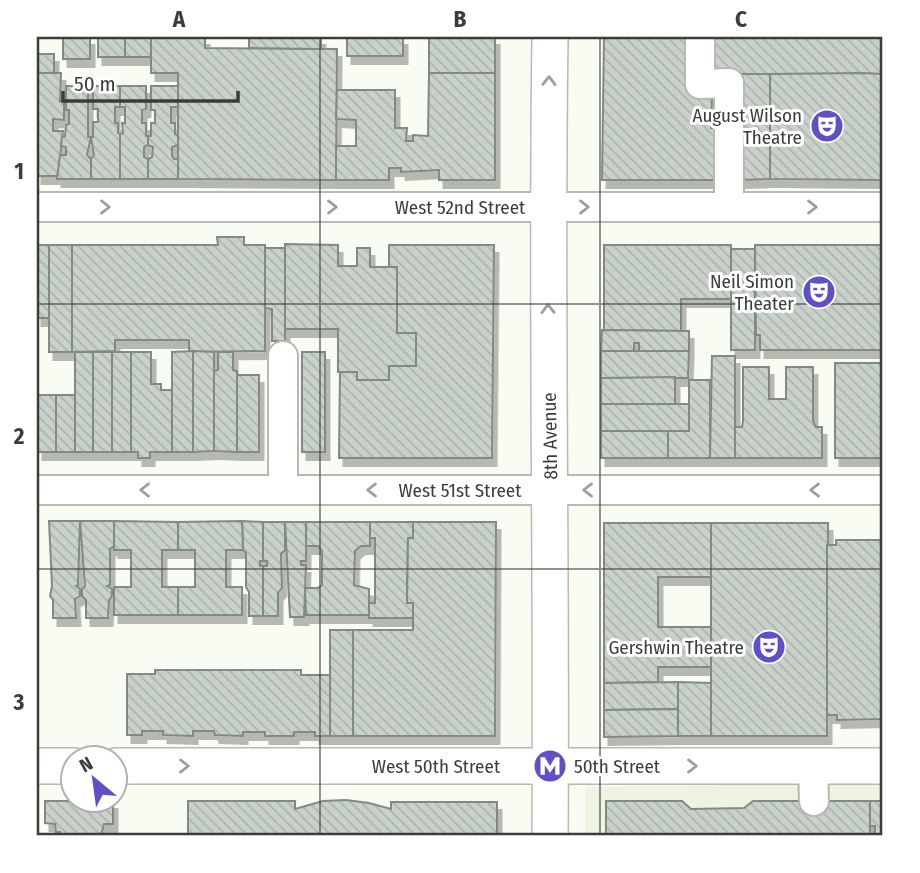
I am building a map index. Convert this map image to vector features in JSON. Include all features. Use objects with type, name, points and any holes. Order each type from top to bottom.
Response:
[{"type":"main road","name":"8th Avenue","points":[[550,37],[547,207],[550,836]]},
{"type":"main road","points":[[37,766],[60,766]]},
{"type":"main road","name":"West 50th Street","points":[[130,766],[883,766]]},
{"type":"street","points":[[700,37],[700,84],[729,83],[729,207]]},
{"type":"street","name":"West 52nd Street","points":[[37,207],[883,207]]},
{"type":"street","points":[[283,356],[283,490]]},
{"type":"street","name":"West 51st Street","points":[[37,490],[883,490]]},
{"type":"street","points":[[813,766],[814,801]]},
{"type":"shaded area","points":[[883,783],[883,836],[585,836],[585,787]]},
{"type":"building","points":[[63,37],[90,37],[90,59],[63,59]]},
{"type":"building","points":[[98,37],[125,37],[125,57],[98,57]]},
{"type":"building","points":[[125,37],[151,37],[151,57],[125,57]]},
{"type":"building","points":[[151,37],[205,37],[205,48],[337,49],[336,180],[178,179],[178,73],[151,73]]},
{"type":"building","points":[[249,37],[321,37],[321,49],[249,48]]},
{"type":"building","points":[[347,37],[403,37],[403,56],[347,56]]},
{"type":"building","points":[[429,37],[495,37],[495,73],[429,73]]},
{"type":"building","points":[[604,37],[711,37],[711,74],[741,74],[741,97],[712,97],[711,128],[723,128],[722,180],[602,180]]},
{"type":"building","points":[[711,37],[883,37],[883,74],[711,74]]},
{"type":"building","points":[[37,54],[54,54],[54,73],[37,73]]},
{"type":"building","points":[[37,73],[61,73],[60,101],[64,101],[64,120],[53,119],[53,131],[63,131],[58,176],[37,176]]},
{"type":"building","points":[[429,73],[495,73],[495,180],[439,180],[439,170],[401,172],[401,168],[389,168],[389,180],[336,180],[336,146],[356,146],[356,120],[336,119],[337,90],[395,90],[395,128],[407,128],[406,141],[413,141],[413,135],[428,136]]},
{"type":"building","points":[[741,74],[770,74],[770,179],[741,180]]},
{"type":"building","name":"August Wilson Theatre","points":[[770,74],[883,74],[883,180],[770,179]]},
{"type":"building","points":[[66,86],[88,86],[88,137],[91,137],[87,155],[91,159],[91,179],[57,179],[60,155],[66,155],[66,147],[61,146],[62,137],[65,136],[66,125],[69,124]]},
{"type":"building","points":[[93,86],[120,86],[120,107],[115,107],[115,123],[118,123],[120,134],[120,179],[91,179],[91,159],[94,155],[91,137],[93,122],[98,122],[98,109],[93,109]]},
{"type":"building","points":[[120,86],[146,86],[146,109],[142,110],[142,123],[146,123],[148,136],[144,157],[148,159],[148,179],[120,179],[120,134],[123,133],[122,123],[125,123],[125,107],[120,107]]},
{"type":"building","points":[[151,86],[178,86],[178,107],[171,107],[171,123],[175,123],[175,134],[178,136],[178,145],[172,147],[172,156],[178,159],[178,179],[148,179],[148,159],[152,157],[153,147],[148,145],[148,136],[151,136],[151,123],[155,123],[155,110],[151,110]]},
{"type":"building","points":[[217,237],[244,237],[244,245],[265,245],[265,351],[189,352],[189,340],[115,340],[115,351],[72,352],[72,245],[218,245]]},
{"type":"building","points":[[285,244],[338,245],[338,266],[357,266],[357,248],[370,248],[370,267],[397,267],[397,333],[416,333],[416,366],[389,366],[389,380],[357,380],[357,372],[338,372],[338,329],[285,329]]},
{"type":"building","points":[[37,245],[49,245],[49,318],[37,318]]},
{"type":"building","points":[[49,245],[72,245],[72,352],[49,352]]},
{"type":"building","points":[[389,245],[494,245],[492,458],[339,458],[340,372],[357,372],[357,380],[389,380],[389,366],[416,366],[416,333],[397,333],[397,267],[389,267]]},
{"type":"building","points":[[604,245],[731,245],[731,299],[681,299],[681,331],[604,330]]},
{"type":"building","name":"Neil Simon Theater","points":[[755,245],[883,245],[883,350],[760,350],[760,335],[756,335]]},
{"type":"building","points":[[265,248],[285,248],[285,341],[272,341],[272,309],[265,308]]},
{"type":"building","points":[[731,249],[755,249],[755,350],[731,350]]},
{"type":"building","points":[[602,330],[689,331],[689,351],[639,351],[639,343],[634,343],[634,351],[601,351]]},
{"type":"building","points":[[193,351],[214,352],[214,451],[193,452]]},
{"type":"building","points":[[193,351],[193,452],[172,452],[172,352]]},
{"type":"building","points":[[601,351],[689,351],[688,378],[601,378]]},
{"type":"building","points":[[75,352],[93,352],[93,452],[75,452]]},
{"type":"building","points":[[93,352],[112,352],[112,452],[93,452]]},
{"type":"building","points":[[112,352],[131,352],[131,452],[112,452]]},
{"type":"building","points":[[131,352],[151,352],[151,384],[161,384],[161,390],[172,390],[172,452],[150,452],[150,458],[138,458],[138,452],[131,452]]},
{"type":"building","points":[[218,352],[233,352],[233,370],[237,371],[237,452],[214,451],[214,371],[218,370]]},
{"type":"building","points":[[302,352],[325,352],[325,452],[302,452]]},
{"type":"building","points":[[712,356],[735,356],[735,458],[710,458]]},
{"type":"building","points":[[835,363],[883,363],[883,458],[835,458]]},
{"type":"building","points":[[743,367],[769,367],[769,399],[786,399],[786,367],[813,367],[813,421],[816,427],[822,427],[822,458],[735,458],[735,427],[742,427],[743,421]]},
{"type":"building","points":[[237,375],[259,375],[259,452],[237,452]]},
{"type":"building","points":[[675,377],[675,404],[601,404],[601,378]]},
{"type":"building","points":[[689,380],[710,380],[710,458],[668,458],[668,431],[689,431]]},
{"type":"building","points":[[38,395],[56,395],[56,452],[38,452]]},
{"type":"building","points":[[56,395],[75,395],[75,452],[56,452]]},
{"type":"building","points":[[601,404],[689,404],[689,431],[601,431]]},
{"type":"building","points":[[601,431],[668,431],[668,458],[601,458]]},
{"type":"building","points":[[49,521],[80,521],[76,586],[80,589],[80,596],[75,599],[76,618],[53,618]]},
{"type":"building","points":[[80,521],[114,521],[114,546],[110,549],[110,585],[107,586],[112,589],[108,618],[86,618],[86,600],[82,596],[85,586]]},
{"type":"building","points":[[114,521],[178,522],[178,550],[162,550],[162,587],[178,587],[178,615],[114,615],[114,587],[131,587],[131,550],[114,550]]},
{"type":"building","points":[[242,521],[263,522],[263,561],[260,561],[260,566],[263,566],[263,616],[249,616]]},
{"type":"building","points":[[242,521],[243,550],[226,550],[226,587],[242,587],[242,615],[178,615],[178,587],[195,587],[195,550],[178,550],[178,522]]},
{"type":"building","points":[[263,522],[285,522],[278,616],[263,616],[263,566],[267,566],[267,561],[263,561]]},
{"type":"building","points":[[285,522],[306,522],[306,561],[301,561],[301,565],[306,565],[304,617],[290,617]]},
{"type":"building","points":[[306,522],[370,522],[370,546],[361,546],[355,551],[354,585],[369,589],[369,615],[306,615],[305,588],[318,588],[322,585],[322,551],[318,546],[306,546]]},
{"type":"building","points":[[370,522],[413,522],[413,538],[408,538],[407,603],[413,603],[413,618],[369,618],[369,603],[375,603],[375,538],[370,538]]},
{"type":"building","points":[[413,522],[496,522],[495,736],[353,736],[353,630],[413,630],[413,603],[407,603],[408,538],[413,538]]},
{"type":"building","points":[[604,523],[711,523],[711,577],[658,577],[658,627],[711,627],[711,667],[658,667],[658,682],[604,683]]},
{"type":"building","name":"Gershwin Theatre","points":[[711,523],[828,523],[827,736],[711,736]]},
{"type":"building","points":[[836,540],[883,540],[883,719],[837,720],[837,715],[827,715],[827,545],[836,545]]},
{"type":"building","points":[[330,630],[353,630],[353,736],[330,736]]},
{"type":"building","points":[[155,670],[301,670],[301,675],[330,675],[330,736],[315,736],[315,732],[294,732],[294,736],[265,736],[265,732],[243,732],[243,736],[215,735],[214,731],[193,731],[193,736],[163,735],[163,731],[142,731],[142,735],[127,735],[127,674],[155,674]]},
{"type":"building","points":[[678,682],[711,683],[711,736],[678,736]]},
{"type":"building","points":[[678,682],[678,709],[604,710],[604,683]]},
{"type":"building","points":[[678,709],[678,736],[604,737],[604,710]]},
{"type":"building","points":[[346,800],[391,809],[391,802],[497,802],[497,836],[188,836],[188,801],[295,801],[295,809],[323,801]]},
{"type":"building","points":[[45,801],[60,801],[60,814],[113,814],[113,824],[104,824],[101,836],[60,836],[60,832],[56,832],[55,824],[45,823]]},
{"type":"building","points":[[606,801],[682,801],[691,809],[744,808],[753,801],[870,801],[870,836],[606,836]]},
{"type":"building","points":[[870,801],[883,801],[883,836],[875,836],[875,826],[870,826]]},
{"type":"place","name":"August Wilson Theatre","points":[[827,126]]},
{"type":"place","name":"Neil Simon Theater","points":[[819,292]]},
{"type":"place","name":"Gershwin Theatre","points":[[769,647]]},
{"type":"place","name":"50th Street","points":[[550,766]]}]
